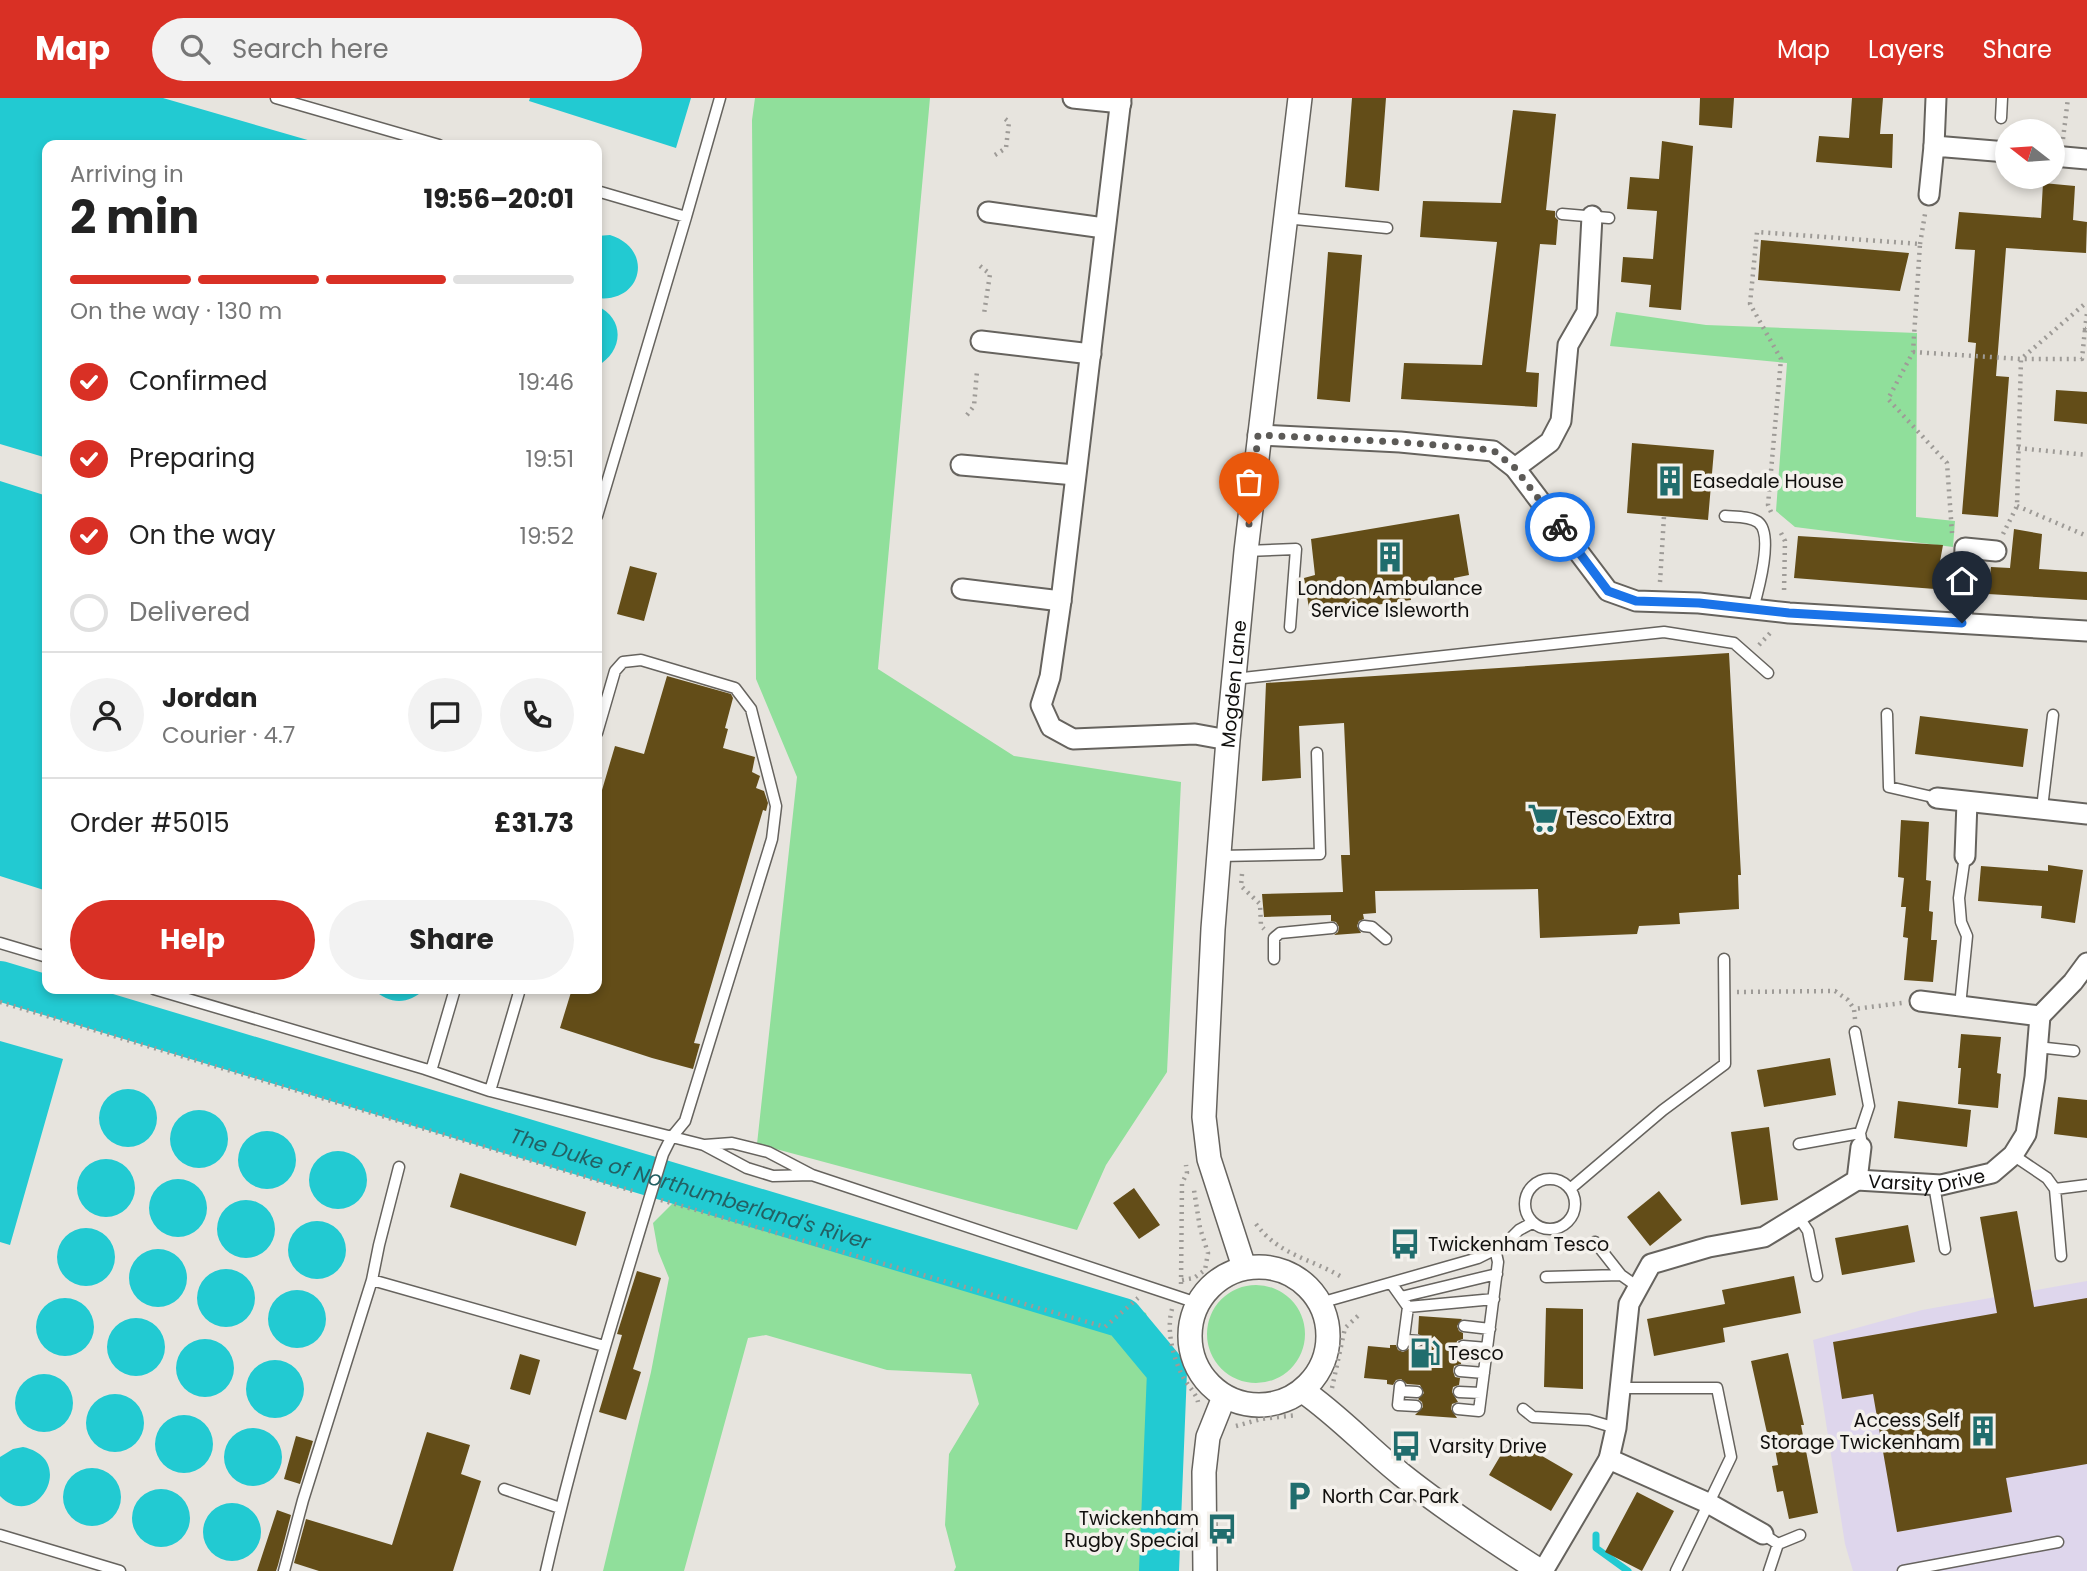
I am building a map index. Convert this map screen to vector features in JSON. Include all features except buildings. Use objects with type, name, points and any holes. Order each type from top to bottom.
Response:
[{"type":"street","points":[[1073,98],[1121,100],[1051,677],[1041,705],[1051,727],[1073,738],[1195,734],[1228,740]]},
{"type":"street","name":"Mogden Lane","points":[[1244,1267],[1209,1159],[1205,1116],[1213,929],[1228,740],[1258,435],[1300,98]]},
{"type":"street","points":[[1929,195],[1936,98]]},
{"type":"street","points":[[1934,146],[1995,151]]},
{"type":"street","points":[[2065,158],[2087,159]]},
{"type":"street","points":[[988,212],[1104,228]]},
{"type":"street","points":[[1515,468],[1550,442],[1561,421],[1568,345],[1587,312],[1600,217]]},
{"type":"street","points":[[981,341],[1091,354]]},
{"type":"street","points":[[1258,435],[1493,450],[1515,468],[1608,591],[1636,601],[1699,603],[1786,612],[2087,631]]},
{"type":"street","points":[[961,465],[1075,475]]},
{"type":"street","points":[[1962,623],[1965,548],[1996,551]]},
{"type":"street","points":[[962,589],[1061,601]]},
{"type":"street","points":[[1937,798],[2087,814]]},
{"type":"street","points":[[1965,856],[1967,803]]},
{"type":"street","points":[[1920,1001],[2040,1016],[2073,982],[2087,963]]},
{"type":"street","name":"Varsity Drive","points":[[1541,1571],[1609,1459],[1616,1428],[1629,1304],[1651,1264],[1709,1247],[1764,1237],[1857,1180],[1941,1185],[1992,1173],[2013,1155],[2026,1134],[2035,1077],[2040,1016]]},
{"type":"street","name":"Varsity Drive","points":[[1857,1180],[1861,1140]]},
{"type":"street","points":[[1244,1267],[1268,1267],[1289,1273],[1307,1286],[1320,1303],[1328,1325],[1328,1350],[1319,1372],[1303,1391],[1285,1401],[1265,1406],[1243,1405],[1208,1384],[1197,1367],[1191,1348],[1190,1328],[1197,1303],[1225,1276],[1244,1267]]},
{"type":"street","points":[[1303,1391],[1322,1403],[1401,1474],[1485,1535],[1541,1571]]},
{"type":"street","points":[[1205,1571],[1204,1472],[1208,1437],[1224,1396]]},
{"type":"street","points":[[1609,1459],[1708,1503],[1770,1539]]},
{"type":"lane","points":[[276,98],[422,140]]},
{"type":"lane","points":[[602,499],[720,98]]},
{"type":"lane","points":[[2001,118],[2002,98]]},
{"type":"lane","points":[[602,192],[686,217]]},
{"type":"lane","points":[[1562,214],[1600,217]]},
{"type":"lane","points":[[1285,218],[1387,228]]},
{"type":"lane","points":[[1725,516],[1751,519],[1760,523],[1766,534],[1762,574],[1754,609]]},
{"type":"lane","points":[[1246,551],[1296,549],[1290,627]]},
{"type":"lane","points":[[1234,679],[1664,632],[1734,643],[1768,673]]},
{"type":"lane","points":[[546,1571],[560,1508],[604,1346],[663,1154],[671,1138],[685,1121],[772,839],[776,806],[751,709],[735,688],[641,660],[623,662],[615,671],[602,716]]},
{"type":"lane","points":[[1887,714],[1889,788],[1937,798]]},
{"type":"lane","points":[[2042,808],[2053,715]]},
{"type":"lane","points":[[1219,856],[1320,854],[1317,753]]},
{"type":"lane","points":[[1959,1006],[1967,936],[1961,922],[1959,898],[1965,856]]},
{"type":"lane","points":[[1364,926],[1372,927],[1386,939]]},
{"type":"lane","points":[[1274,959],[1274,938],[1280,933],[1332,928]]},
{"type":"lane","points":[[0,943],[42,956]]},
{"type":"lane","points":[[1570,1189],[1663,1110],[1725,1064],[1724,959]]},
{"type":"lane","points":[[171,994],[490,1091],[671,1138],[704,1145],[732,1143],[768,1152],[812,1175],[1197,1303]]},
{"type":"lane","points":[[431,1071],[454,994]]},
{"type":"lane","points":[[490,1091],[519,994]]},
{"type":"lane","points":[[1799,1144],[1861,1140],[1869,1106],[1855,1032]]},
{"type":"lane","points":[[2037,1047],[2074,1051]]},
{"type":"lane","points":[[704,1145],[747,1168],[773,1176],[812,1175]]},
{"type":"lane","points":[[2013,1155],[2047,1178],[2055,1188],[2061,1256]]},
{"type":"lane","points":[[284,1571],[303,1500],[372,1280],[399,1167]]},
{"type":"lane","points":[[1541,1180],[1558,1180],[1570,1189],[1575,1209],[1568,1222],[1557,1228],[1544,1229],[1532,1223],[1525,1212],[1525,1198],[1531,1187],[1541,1180]]},
{"type":"lane","points":[[1934,1185],[1945,1249]]},
{"type":"lane","points":[[2055,1188],[2087,1185]]},
{"type":"lane","points":[[1798,1216],[1808,1231],[1817,1276]]},
{"type":"lane","points":[[1320,1303],[1478,1258],[1504,1245],[1519,1230],[1532,1223]]},
{"type":"lane","points":[[1595,1242],[1620,1275],[1638,1287]]},
{"type":"lane","points":[[1458,1409],[1479,1411],[1497,1274],[1495,1249]]},
{"type":"lane","points":[[1401,1297],[1497,1274]]},
{"type":"lane","points":[[1546,1277],[1620,1275]]},
{"type":"lane","points":[[372,1280],[604,1346]]},
{"type":"lane","points":[[1391,1283],[1408,1307],[1403,1343],[1418,1341]]},
{"type":"lane","points":[[1408,1307],[1493,1299]]},
{"type":"lane","points":[[1406,1322],[1419,1323]]},
{"type":"lane","points":[[1464,1326],[1490,1329]]},
{"type":"lane","points":[[1463,1346],[1487,1348]]},
{"type":"lane","points":[[1460,1371],[1483,1373]]},
{"type":"lane","points":[[1416,1406],[1398,1405],[1400,1388],[1417,1392]]},
{"type":"lane","points":[[1620,1388],[1717,1388],[1731,1457],[1676,1571]]},
{"type":"lane","points":[[1459,1392],[1481,1393]]},
{"type":"lane","points":[[1522,1409],[1533,1417],[1589,1420],[1616,1428]]},
{"type":"lane","points":[[504,1489],[560,1508]]},
{"type":"lane","points":[[0,1535],[120,1571]]},
{"type":"lane","points":[[1769,1571],[1770,1539],[1800,1535]]},
{"type":"lane","points":[[1903,1571],[2057,1542]]},
{"type":"path","points":[[2064,119],[2068,98]]},
{"type":"path","points":[[995,155],[1006,148],[1009,122],[1004,118]]},
{"type":"path","points":[[1929,195],[1920,244],[1913,352],[1888,399],[1947,463],[1952,535],[1965,548]]},
{"type":"path","points":[[1773,517],[1768,505],[1782,359],[1751,304],[1756,232],[1920,244]]},
{"type":"path","points":[[980,265],[990,274],[984,314]]},
{"type":"path","points":[[1996,551],[2017,506],[2021,359],[2087,302]]},
{"type":"path","points":[[1913,352],[2021,359],[2082,359],[2087,313]]},
{"type":"path","points":[[967,415],[974,406],[977,370]]},
{"type":"path","points":[[2018,448],[2087,455]]},
{"type":"path","points":[[2017,506],[2087,536]]},
{"type":"path","points":[[1659,602],[1664,516]]},
{"type":"path","points":[[1749,656],[1786,612],[1784,541],[1779,529]]},
{"type":"path","points":[[1242,855],[1241,886],[1259,904],[1261,926],[1274,938]]},
{"type":"path","points":[[1724,993],[1835,991],[1848,1000],[1854,1009],[1855,1032]]},
{"type":"path","points":[[1854,1009],[1920,1001]]},
{"type":"path","points":[[0,1002],[1105,1327],[1131,1304]]},
{"type":"path","points":[[1186,1173],[1192,1178],[1200,1228],[1208,1253],[1205,1270],[1194,1278],[1182,1280],[1182,1183],[1186,1173]]},
{"type":"path","points":[[1256,1224],[1263,1233],[1300,1259],[1325,1267],[1340,1276]]},
{"type":"path","points":[[1332,1389],[1345,1328],[1361,1313]]},
{"type":"path","points":[[1236,1426],[1261,1419],[1298,1414]]},
{"type":"shaded area","points":[[2087,1281],[2087,1571],[1853,1571],[1845,1544],[1813,1340],[1922,1310]]},
{"type":"green space","points":[[755,98],[930,98],[878,669],[1014,756],[1181,782],[1167,1072],[1106,1165],[1077,1230],[757,1144],[797,777],[756,679],[752,120]]},
{"type":"green space","points":[[1616,312],[1706,325],[1917,333],[1916,517],[1955,521],[1953,547],[1795,527],[1776,511],[1787,363],[1610,346]]},
{"type":"green space","points":[[681,1195],[1062,1311],[1102,1296],[1146,1313],[1174,1417],[1169,1571],[954,1571],[956,1567],[945,1525],[949,1454],[979,1404],[971,1374],[887,1370],[766,1335],[748,1338],[684,1571],[603,1571],[651,1372],[669,1278],[658,1251],[653,1223]]},
{"type":"green space","points":[[1256,1285],[1275,1289],[1291,1299],[1301,1315],[1305,1334],[1301,1353],[1291,1369],[1275,1379],[1256,1383],[1237,1379],[1221,1369],[1211,1353],[1207,1334],[1211,1315],[1221,1299],[1237,1289]]},
{"type":"water","points":[[0,98],[163,98],[308,140],[42,140],[42,457],[0,444]]},
{"type":"water","points":[[530,98],[691,98],[676,148],[529,101]]},
{"type":"water","points":[[610,235],[624,242],[638,263],[633,284],[624,293],[612,298],[602,298],[602,236]]},
{"type":"water","points":[[602,309],[613,319],[618,336],[612,353],[602,363]]},
{"type":"water","points":[[0,481],[42,494],[42,889],[0,876]]},
{"type":"water","points":[[379,994],[419,994],[399,1001]]},
{"type":"water","points":[[0,1041],[63,1059],[10,1245],[0,1242]]},
{"type":"water","points":[[128,1089],[139,1091],[152,1102],[157,1118],[155,1129],[144,1142],[128,1147],[117,1145],[104,1134],[99,1118],[101,1107],[112,1094]]},
{"type":"water","points":[[199,1110],[220,1118],[228,1139],[220,1160],[199,1168],[178,1160],[170,1139],[178,1118]]},
{"type":"water","points":[[267,1131],[278,1133],[291,1144],[296,1160],[294,1171],[283,1184],[267,1189],[256,1187],[243,1176],[238,1160],[240,1149],[251,1136]]},
{"type":"water","points":[[338,1151],[349,1153],[362,1164],[367,1180],[365,1191],[354,1204],[338,1209],[327,1207],[314,1196],[309,1180],[311,1169],[322,1156]]},
{"type":"water","points":[[106,1159],[117,1161],[130,1172],[135,1188],[133,1199],[122,1212],[106,1217],[95,1215],[82,1204],[77,1188],[79,1177],[90,1164]]},
{"type":"water","points":[[178,1179],[199,1187],[207,1208],[199,1229],[178,1237],[157,1229],[149,1208],[157,1187]]},
{"type":"water","points":[[246,1200],[257,1202],[270,1213],[275,1229],[273,1240],[262,1253],[246,1258],[235,1256],[222,1245],[217,1229],[219,1218],[230,1205]]},
{"type":"water","points":[[317,1221],[328,1223],[341,1234],[346,1250],[344,1261],[333,1274],[317,1279],[306,1277],[293,1266],[288,1250],[290,1239],[301,1226]]},
{"type":"water","points":[[86,1228],[97,1230],[110,1241],[115,1257],[113,1268],[102,1281],[86,1286],[75,1284],[62,1273],[57,1257],[59,1246],[70,1233]]},
{"type":"water","points":[[158,1249],[179,1257],[187,1278],[179,1299],[158,1307],[137,1299],[129,1278],[137,1257]]},
{"type":"water","points":[[226,1269],[237,1271],[250,1282],[255,1298],[253,1309],[242,1322],[226,1327],[215,1325],[202,1314],[197,1298],[199,1287],[210,1274]]},
{"type":"water","points":[[297,1290],[318,1298],[326,1319],[318,1340],[297,1348],[276,1340],[268,1319],[276,1298]]},
{"type":"water","points":[[65,1298],[76,1300],[89,1311],[94,1327],[92,1338],[81,1351],[65,1356],[54,1354],[41,1343],[36,1327],[38,1316],[49,1303]]},
{"type":"water","points":[[136,1318],[157,1326],[165,1347],[157,1368],[136,1376],[115,1368],[107,1347],[115,1326]]},
{"type":"water","points":[[205,1339],[216,1341],[229,1352],[234,1368],[232,1379],[221,1392],[205,1397],[194,1395],[181,1384],[176,1368],[178,1357],[189,1344]]},
{"type":"water","points":[[275,1360],[296,1368],[304,1389],[296,1410],[275,1418],[254,1410],[246,1389],[254,1368]]},
{"type":"water","points":[[44,1374],[55,1376],[68,1387],[73,1403],[71,1414],[60,1427],[44,1432],[33,1430],[20,1419],[15,1403],[17,1392],[28,1379]]},
{"type":"water","points":[[115,1394],[126,1396],[139,1407],[144,1423],[142,1434],[131,1447],[115,1452],[104,1450],[91,1439],[86,1423],[88,1412],[99,1399]]},
{"type":"water","points":[[184,1415],[195,1417],[208,1428],[213,1444],[211,1455],[200,1468],[184,1473],[173,1471],[160,1460],[155,1444],[157,1433],[168,1420]]},
{"type":"water","points":[[253,1428],[264,1430],[277,1441],[282,1457],[280,1468],[269,1481],[253,1486],[242,1484],[229,1473],[224,1457],[226,1446],[237,1433]]},
{"type":"water","points":[[23,1447],[40,1454],[48,1465],[50,1478],[46,1490],[38,1500],[27,1506],[14,1505],[0,1496],[0,1457],[13,1449]]},
{"type":"water","points":[[92,1468],[103,1470],[116,1481],[121,1497],[119,1508],[108,1521],[92,1526],[81,1524],[68,1513],[63,1497],[65,1486],[76,1473]]},
{"type":"water","points":[[161,1489],[172,1491],[185,1502],[190,1518],[188,1529],[177,1542],[161,1547],[150,1545],[137,1534],[132,1518],[134,1507],[145,1494]]},
{"type":"water","points":[[232,1503],[243,1505],[256,1516],[261,1532],[259,1543],[248,1556],[232,1561],[221,1559],[208,1548],[203,1532],[205,1521],[216,1508]]},
{"type":"waterway","name":"The Duke of Northumberland's River","points":[[0,981],[42,994]]},
{"type":"waterway","name":"The Duke of Northumberland's River","points":[[43,994],[1123,1318],[1167,1371],[1159,1571]]},
{"type":"waterway","points":[[1596,1535],[1596,1548],[1628,1571]]},
{"type":"way so far","points":[[1249,524],[1258,435],[1493,450],[1515,468],[1560,527]]},
{"type":"place","name":"Easedale House","points":[[1670,481]]},
{"type":"place","name":"London Ambulance Service Isleworth","points":[[1390,557]]},
{"type":"place","name":"Tesco Extra","points":[[1543,818]]},
{"type":"place","name":"Twickenham Tesco","points":[[1405,1244]]},
{"type":"place","name":"Tesco","points":[[1425,1353]]},
{"type":"place","name":"Access Self Storage Twickenham","points":[[1983,1431]]},
{"type":"place","name":"Varsity Drive","points":[[1406,1446]]},
{"type":"place","name":"North Car Park","points":[[1299,1496]]},
{"type":"place","name":"Twickenham Rugby Special","points":[[1222,1529]]},
{"type":"route","points":[[1560,527],[1608,591],[1636,601],[1699,603],[1789,613],[1962,623]]}]
